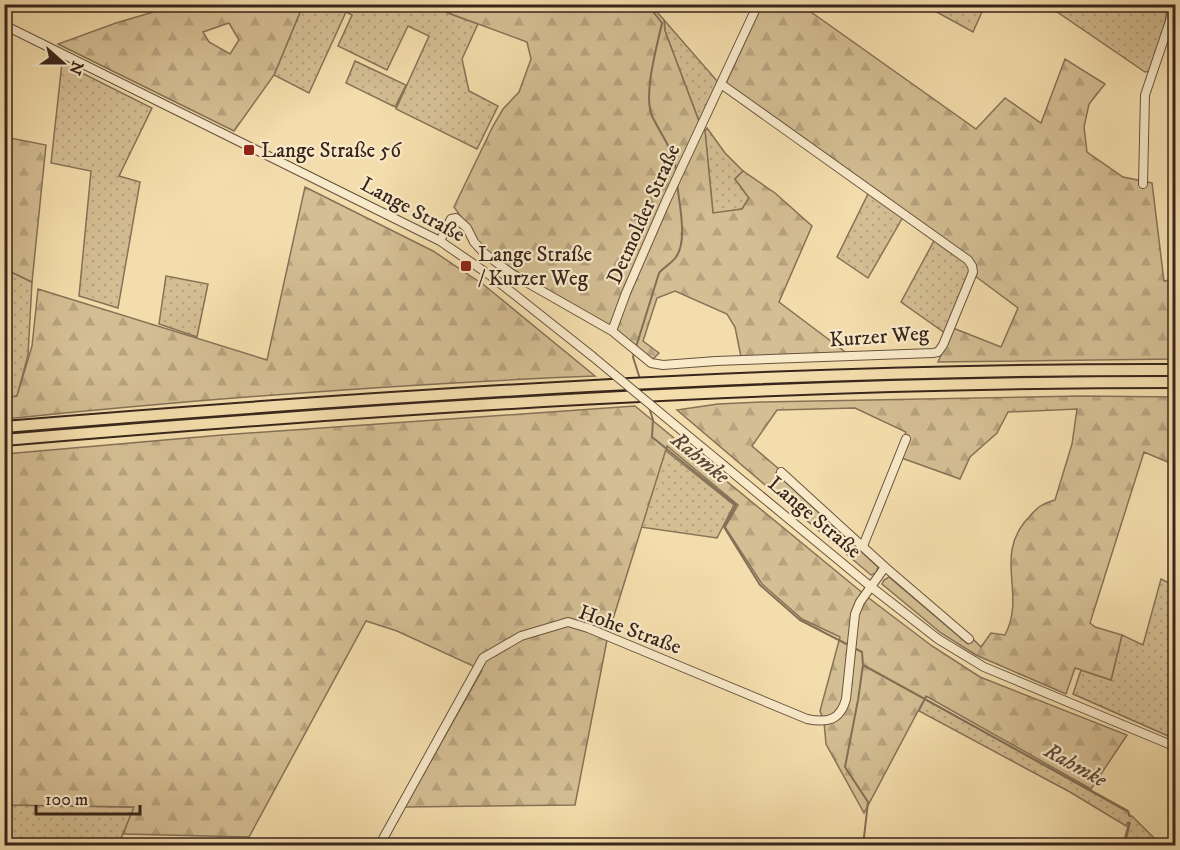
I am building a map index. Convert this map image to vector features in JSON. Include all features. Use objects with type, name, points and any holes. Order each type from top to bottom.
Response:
[{"type":"highway","points":[[4,427],[464,392],[898,375],[1176,370]]},
{"type":"highway","points":[[4,440],[248,419],[635,396],[898,387],[1176,382]]},
{"type":"street","name":"Detmolder Straße","points":[[612,331],[666,201],[758,4]]},
{"type":"street","points":[[1143,184],[1145,95],[1170,21],[1173,4]]},
{"type":"street","name":"Lange Straße","points":[[4,25],[440,241],[491,276],[870,586],[939,639],[984,667],[1176,747]]},
{"type":"street","name":"Kurzer Weg","points":[[612,331],[651,363],[663,365],[933,353],[938,352],[943,345],[973,272],[968,260],[721,84]]},
{"type":"street","points":[[440,241],[450,219],[456,218],[467,228],[474,242],[484,253],[512,274],[612,331]]},
{"type":"street","name":"Lange Straße","points":[[863,546],[906,439]]},
{"type":"street","name":"Lange Straße","points":[[780,472],[969,639]]},
{"type":"street","name":"Lange Straße","points":[[870,586],[885,567]]},
{"type":"street","name":"Hohe Straße","points":[[379,846],[483,658],[521,636],[568,622],[588,628],[807,719],[822,722],[836,717],[844,707],[855,614],[870,586]]},
{"type":"green space","points":[[446,4],[651,5],[664,20],[665,31],[700,124],[705,131],[713,213],[742,209],[749,198],[735,179],[743,171],[775,193],[812,226],[779,302],[848,354],[741,357],[735,327],[727,314],[675,291],[657,298],[643,341],[659,353],[653,359],[603,323],[487,254],[454,207],[493,126],[503,109],[519,92],[531,59],[527,42],[443,11]]},
{"type":"green space","points":[[177,5],[303,5],[274,75],[234,131],[58,44],[116,23]],"holes":[[[229,23],[239,40],[230,54],[209,42],[203,32]]]},
{"type":"green space","points":[[303,5],[446,5],[443,11],[478,24],[462,59],[469,91],[498,106],[477,149],[396,109],[429,36],[408,26],[387,70],[338,46],[352,15],[346,12],[309,93],[274,75]]},
{"type":"green space","points":[[762,5],[801,5],[976,129],[1005,98],[1041,123],[1065,59],[1105,84],[1089,104],[1084,127],[1087,152],[1123,177],[1152,183],[1164,281],[1175,279],[1175,359],[938,362],[953,328],[1001,347],[1018,308],[975,276],[976,269],[971,258],[726,83]]},
{"type":"green space","points":[[924,5],[985,5],[973,32]]},
{"type":"green space","points":[[1047,5],[1168,5],[1164,28],[1150,71],[1145,72]]},
{"type":"green space","points":[[664,20],[718,82],[699,121],[665,31]]},
{"type":"green space","points":[[355,61],[406,85],[395,107],[346,83]]},
{"type":"green space","points":[[62,63],[152,108],[119,176],[140,182],[118,308],[79,296],[91,171],[51,163]]},
{"type":"green space","points":[[707,128],[725,153],[743,171],[735,179],[749,198],[742,209],[713,214],[705,131]]},
{"type":"green space","points":[[5,137],[46,145],[32,282],[5,269]]},
{"type":"green space","points":[[305,187],[433,251],[484,285],[595,376],[300,393],[5,419],[5,398],[17,396],[32,346],[38,289],[267,360]]},
{"type":"green space","points":[[869,192],[903,217],[868,278],[837,257]]},
{"type":"green space","points":[[935,239],[961,257],[970,271],[945,333],[901,302]]},
{"type":"green space","points":[[5,269],[32,282],[28,355],[17,396],[5,398]]},
{"type":"green space","points":[[166,276],[208,284],[197,337],[159,324]]},
{"type":"green space","points":[[1081,396],[1175,397],[1175,465],[1144,452],[1090,623],[1095,627],[1122,635],[1111,680],[1075,668],[1066,694],[976,655],[941,633],[882,584],[889,577],[968,644],[973,639],[981,647],[991,633],[1005,635],[1011,619],[1013,604],[1011,560],[1013,546],[1018,532],[1037,508],[1055,500],[1072,444],[1077,409],[1008,412],[997,433],[970,457],[960,479],[896,456],[906,432],[855,408],[777,410],[752,446],[779,469],[776,473],[878,567],[876,573],[871,575],[677,410],[718,404],[761,402]]},
{"type":"green space","points":[[635,406],[870,599],[932,646],[980,677],[1127,735],[1091,789],[926,696],[864,813],[826,744],[824,722],[820,711],[840,637],[802,619],[762,584],[725,527],[738,505],[667,446],[608,635],[575,805],[405,807],[482,670],[397,631],[366,621],[249,837],[123,834],[134,807],[5,805],[5,454],[222,435]]},
{"type":"green space","points":[[665,450],[734,505],[717,538],[640,527]]},
{"type":"green space","points":[[1161,579],[1175,586],[1175,739],[1073,694],[1081,670],[1111,680],[1122,635],[1143,645]]},
{"type":"green space","points":[[925,699],[1128,812],[1129,816],[1132,816],[1161,845],[1125,845],[1130,823],[1128,822],[1126,826],[1070,792],[919,711]]},
{"type":"green space","points":[[5,805],[135,807],[121,838],[115,845],[5,846]]},
{"type":"waterway","name":"Rahmke","points":[[647,4],[662,23],[650,83],[650,107],[652,116],[670,150],[676,171]]},
{"type":"waterway","name":"Rahmke","points":[[636,347],[659,273],[680,250],[682,222],[677,183]]},
{"type":"waterway","name":"Rahmke","points":[[634,353],[633,357],[640,379]]},
{"type":"waterway","name":"Rahmke","points":[[649,407],[653,420],[652,437],[736,505],[724,527],[760,585],[800,620],[862,652],[863,665],[1128,811],[1130,816]]},
{"type":"waterway","points":[[863,665],[845,767],[868,802],[863,846]]},
{"type":"waterway","name":"Rahmke","points":[[1123,846],[1129,823]]},
{"type":"place","name":"Lange Straße 56","points":[[249,150]]},
{"type":"place","name":"Lange Straße / Kurzer Weg","points":[[466,266]]}]
